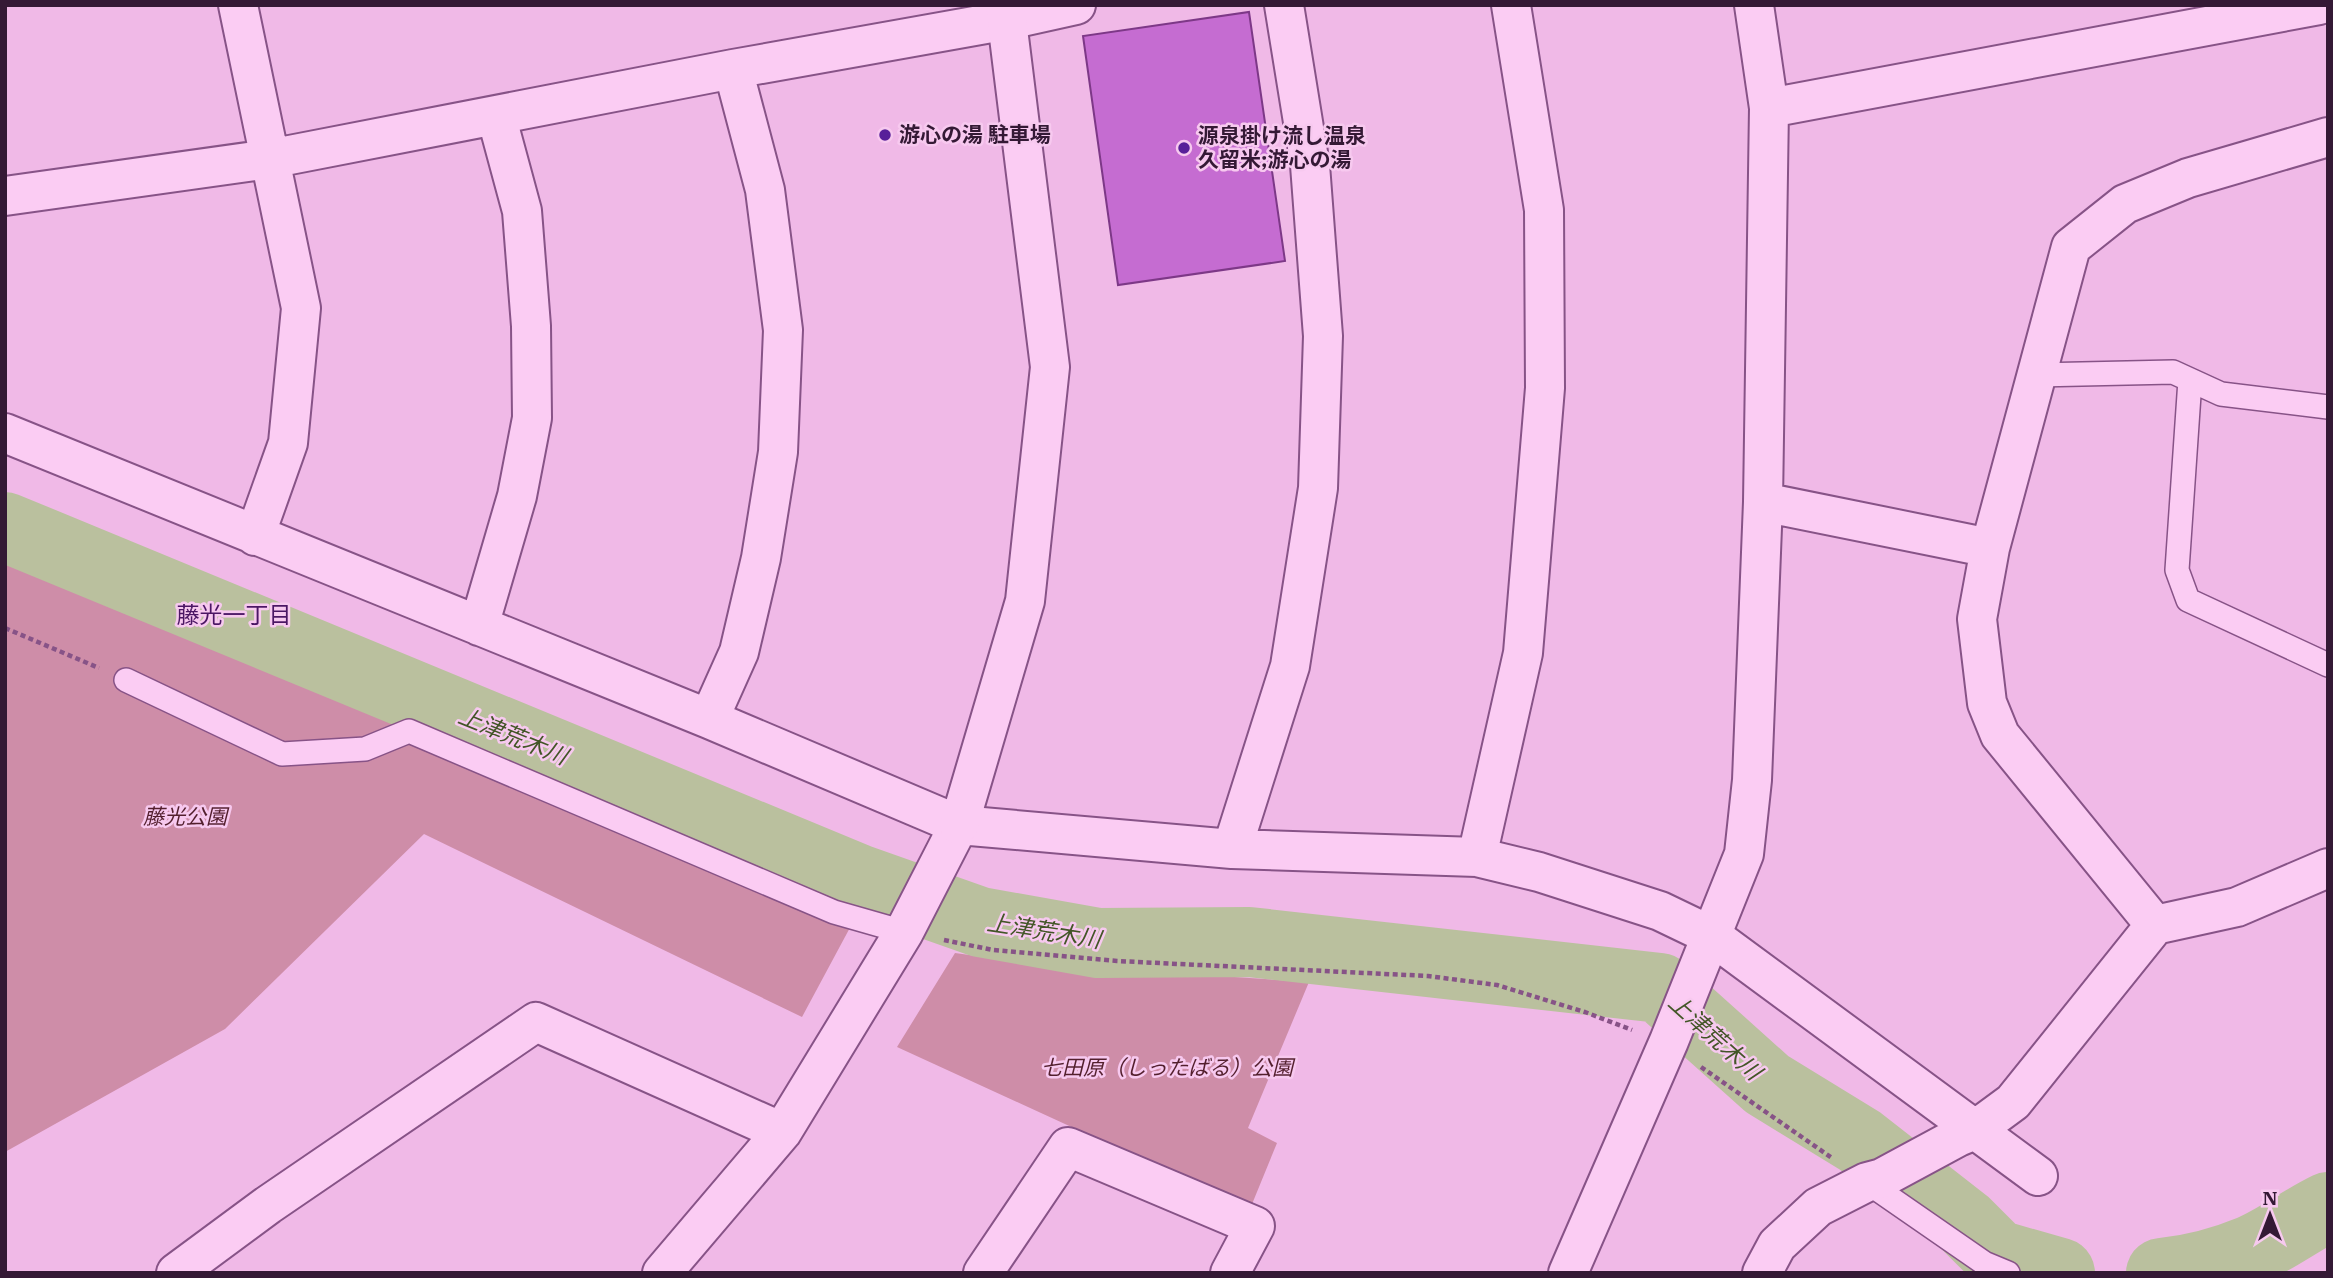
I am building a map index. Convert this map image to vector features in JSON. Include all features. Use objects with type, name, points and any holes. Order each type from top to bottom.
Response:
[{"type":"street","points":[[238,5],[301,308],[288,443],[255,536]]},
{"type":"street","points":[[5,196],[269,159],[1006,13],[1076,5]]},
{"type":"street","points":[[1232,849],[1290,666],[1318,488],[1322,323],[1310,165],[1284,5]]},
{"type":"street","points":[[1477,857],[1523,653],[1545,388],[1544,210],[1511,5]]},
{"type":"street","points":[[1569,1273],[1656,1037],[1706,951],[1744,854],[1752,780],[1763,502],[1769,108],[1754,5]]},
{"type":"street","points":[[1769,108],[2319,5]]},
{"type":"street","points":[[662,1273],[782,1132],[904,932],[958,825],[1026,601],[1050,367],[1006,13]]},
{"type":"street","points":[[709,719],[739,652],[761,558],[778,452],[783,330],[765,190],[733,69]]},
{"type":"street","points":[[479,626],[517,496],[532,418],[531,326],[522,211],[496,115]]},
{"type":"street","points":[[2155,925],[2000,735],[1987,703],[1977,619],[1990,548],[2070,247],[2125,204],[2188,178],[2328,137]]},
{"type":"street","points":[[5,433],[709,719],[958,825],[1232,849],[1477,857],[1539,872],[1660,911],[1706,951],[1966,1133],[2038,1177]]},
{"type":"street","points":[[1763,502],[1990,548]]},
{"type":"street","points":[[1762,1273],[1777,1245],[1818,1207],[1966,1133],[2013,1102],[2155,925],[2237,907],[2328,868]]},
{"type":"street","points":[[176,1273],[268,1205],[536,1022],[782,1132]]},
{"type":"street","points":[[983,1273],[1068,1147],[1255,1226],[1230,1273]]},
{"type":"lane","points":[[2036,374],[2173,372],[2221,394],[2328,407]]},
{"type":"lane","points":[[2190,380],[2177,570],[2188,600],[2328,665]]},
{"type":"lane","points":[[126,680],[282,754],[365,749],[409,731],[834,912],[904,932]]},
{"type":"lane","points":[[1875,1180],[1984,1263],[2008,1273]]},
{"type":"path","points":[[5,628],[126,680]]},
{"type":"path","points":[[904,932],[993,950],[1116,961],[1428,976],[1497,985],[1656,1037]]},
{"type":"path","points":[[1700,1067],[1875,1180]]},
{"type":"green space","name":"藤光公園","points":[[5,546],[860,909],[802,1017],[424,834],[225,1029],[5,1152]]},
{"type":"green space","name":"七田原（しったばる）公園","points":[[955,953],[1026,963],[1309,982],[1248,1128],[1277,1143],[1250,1209],[897,1047]]},
{"type":"building","name":"源泉掛け流し温泉 久留米;游心の湯","points":[[1249,12],[1285,261],[1118,285],[1083,36]]},
{"type":"waterway","name":"上津荒木川","points":[[5,527],[861,880],[980,922],[1098,943],[1249,942],[1660,988],[1767,1084],[1860,1141],[1965,1223],[1997,1255],[2060,1273]]},
{"type":"waterway","name":"上津荒木川","points":[[2161,1273],[2206,1265],[2251,1250],[2328,1207]]},
{"type":"place","name":"游心の湯 駐車場","points":[[885,135]]},
{"type":"place","name":"源泉掛け流し温泉 久留米;游心の湯","points":[[1184,148]]},
{"type":"district","name":"藤光一丁目","points":[[234,615]]}]
